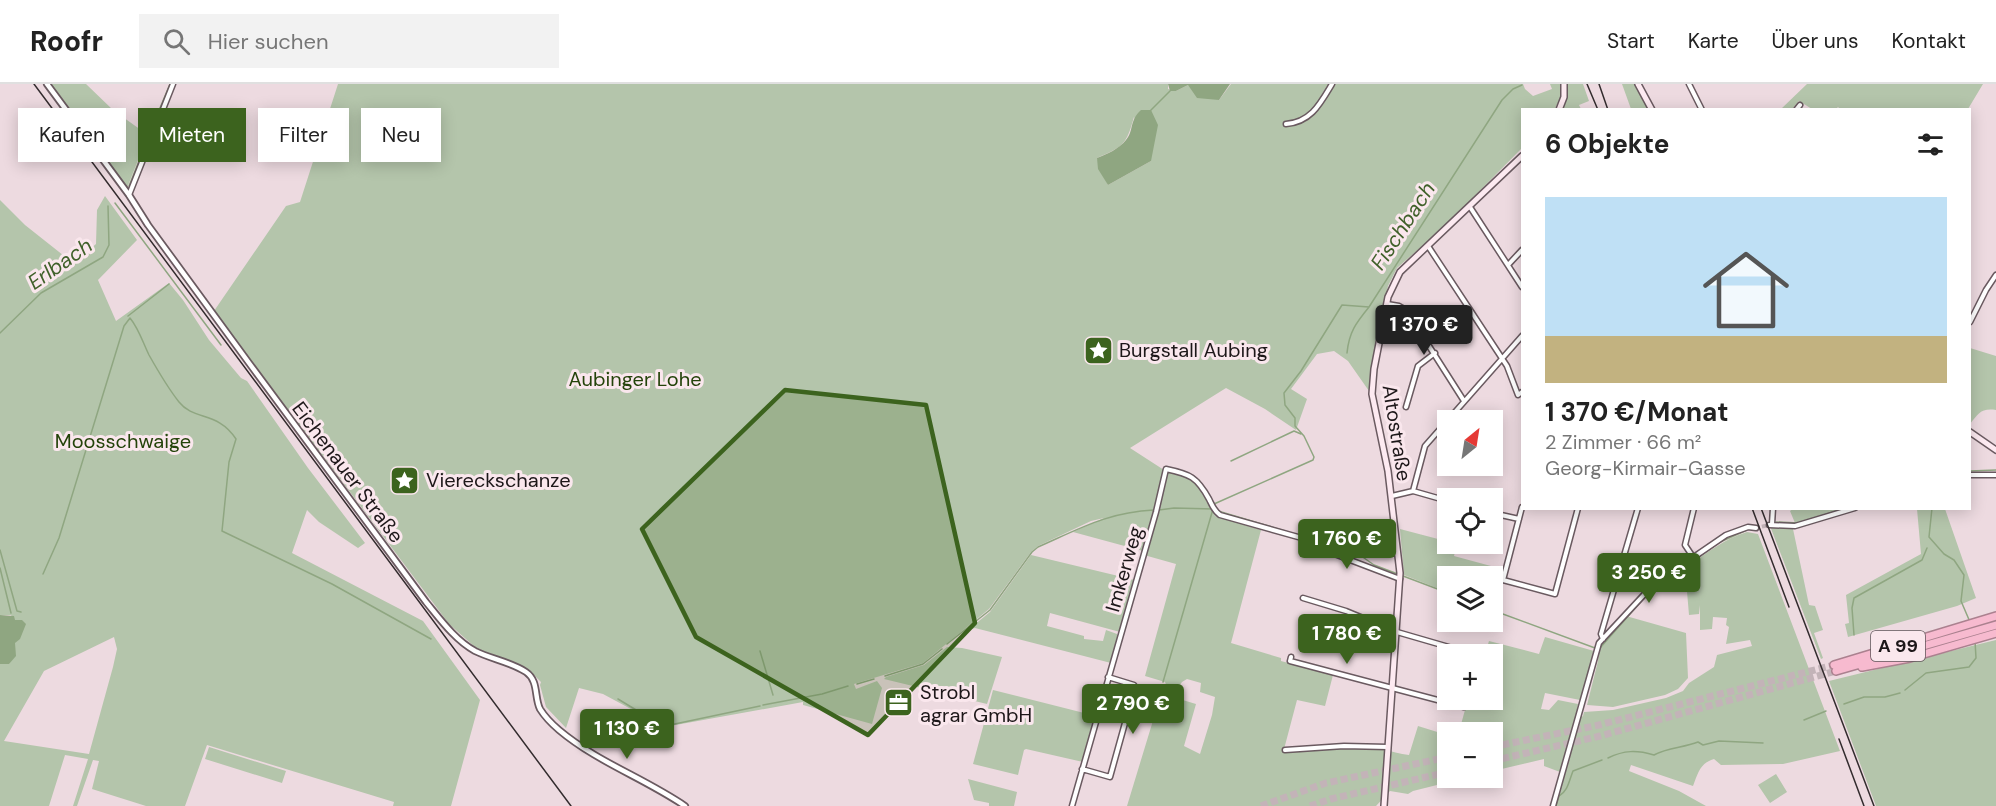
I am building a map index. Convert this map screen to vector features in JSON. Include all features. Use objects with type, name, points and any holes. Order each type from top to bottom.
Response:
[{"type":"highway","name":"A 99","points":[[1988,631],[1996,616]]},
{"type":"highway","name":"A 99","points":[[1965,634],[1889,663],[1837,669],[1965,634],[1988,631],[1996,625]]},
{"type":"highway","points":[[1965,634],[1988,631]]},
{"type":"main road","points":[[1560,108],[1564,97],[1564,84]]},
{"type":"main road","points":[[1638,84],[1651,108]]},
{"type":"main road","name":"Altostraße","points":[[1384,806],[1400,576],[1392,496],[1372,393],[1374,369],[1387,304],[1391,287],[1400,272],[1521,157]]},
{"type":"main road","points":[[1971,433],[1996,450]]},
{"type":"street","name":"Eichenauer Straße","points":[[47,84],[261,380],[426,602],[450,630],[472,649],[527,673],[535,683],[537,700],[542,712],[572,740],[597,757],[646,782],[685,806]]},
{"type":"street","points":[[129,195],[173,84]]},
{"type":"street","points":[[1286,124],[1295,123],[1310,116],[1332,84]]},
{"type":"street","points":[[1689,84],[1701,108]]},
{"type":"street","points":[[1470,207],[1521,285]]},
{"type":"street","points":[[1428,245],[1507,366],[1520,393]]},
{"type":"street","points":[[1508,265],[1521,251]]},
{"type":"street","points":[[1971,320],[1995,275]]},
{"type":"street","points":[[1387,304],[1406,310],[1464,401]]},
{"type":"street","points":[[1456,410],[1521,337]]},
{"type":"street","points":[[1406,407],[1418,366],[1435,353]]},
{"type":"street","points":[[1413,491],[1425,446],[1437,432]]},
{"type":"street","name":"Imkerweg","points":[[1072,806],[1166,469],[1194,478],[1202,487],[1215,512],[1316,542],[1316,547],[1400,576]]},
{"type":"street","points":[[1971,475],[1996,475]]},
{"type":"street","points":[[1392,496],[1413,491],[1437,498]]},
{"type":"street","points":[[1521,510],[1503,580],[1555,594],[1577,510]]},
{"type":"street","points":[[1603,639],[1601,634],[1637,510]]},
{"type":"street","points":[[1693,557],[1685,545],[1694,510]]},
{"type":"street","points":[[1773,510],[1770,524],[1795,526],[1848,510]]},
{"type":"street","points":[[1503,515],[1519,519]]},
{"type":"street","points":[[1553,806],[1597,649],[1603,639],[1647,590],[1726,535],[1748,527],[1756,528]]},
{"type":"street","points":[[1303,598],[1346,611],[1397,632],[1438,644]]},
{"type":"street","points":[[1291,657],[1290,661],[1437,700]]},
{"type":"street","points":[[1082,769],[1110,777],[1124,729],[1135,687],[1108,677]]},
{"type":"street","points":[[1286,750],[1344,746],[1388,747]]},
{"type":"highlighted area","points":[[785,390],[926,405],[975,623],[868,735],[696,637],[642,529]]},
{"type":"green space","points":[[51,84],[86,84],[111,108],[69,108]]},
{"type":"green space","name":"Aubinger Lohe","points":[[338,84],[1168,84],[1168,89],[1176,91],[1188,85],[1219,100],[1231,84],[1523,84],[1533,96],[1552,89],[1550,84],[1561,84],[1561,96],[1555,108],[1521,108],[1521,149],[1443,228],[1397,268],[1388,286],[1369,391],[1348,361],[1334,351],[1317,354],[1291,389],[1307,399],[1296,430],[1265,409],[1226,388],[1130,448],[1164,470],[1143,551],[1073,532],[1104,518],[1091,521],[1038,546],[1031,552],[989,609],[923,663],[854,684],[856,689],[877,681],[882,688],[872,724],[803,705],[803,702],[670,726],[655,722],[603,694],[579,688],[566,728],[546,707],[541,682],[532,673],[476,648],[449,624],[214,311],[286,206],[300,202],[313,162],[349,162],[349,108],[330,108]],"holes":[[[1134,117],[1151,161],[1108,185],[1097,158],[1123,144]]]},
{"type":"green space","points":[[1567,84],[1583,84],[1589,101],[1579,105],[1580,108],[1562,108]]},
{"type":"green space","points":[[1622,84],[1636,84],[1648,108],[1631,108]]},
{"type":"green space","points":[[1807,84],[1983,84],[1969,108],[1810,108],[1799,101],[1793,108],[1782,108]]},
{"type":"green space","points":[[126,119],[138,128],[138,160],[127,188],[108,162],[126,162]]},
{"type":"green space","name":"Moosschwaige","points":[[105,196],[137,240],[98,280],[116,321],[169,283],[209,340],[241,378],[247,381],[308,468],[365,543],[358,548],[319,522],[307,510],[292,553],[423,621],[480,700],[451,806],[393,806],[394,802],[207,745],[185,806],[146,806],[92,789],[99,761],[93,760],[77,806],[73,806],[88,759],[65,755],[49,806],[0,806],[0,664],[9,664],[16,633],[11,615],[0,615],[0,200],[25,225],[73,263],[96,244],[97,210]],"holes":[[[114,637],[117,649],[89,754],[4,741],[44,671]]]},
{"type":"green space","points":[[1971,348],[1996,356],[1996,410],[1981,412],[1971,423]]},
{"type":"green space","points":[[1171,471],[1179,473],[1193,481],[1205,493],[1215,516],[1261,530],[1231,643],[1281,658],[1281,661],[1333,675],[1325,706],[1297,700],[1283,753],[1358,746],[1409,755],[1418,726],[1437,732],[1437,785],[1408,794],[1390,791],[1376,806],[1127,806],[1155,714],[1163,708],[1172,711],[1176,698],[1196,704],[1184,746],[1200,754],[1215,697],[1200,692],[1201,683],[1187,679],[1176,690],[1167,687],[1165,682],[1145,676],[1176,564],[1144,555],[1166,473]]},
{"type":"green space","points":[[1791,510],[1840,510],[1795,523]]},
{"type":"green space","points":[[1917,510],[1945,510],[1976,598],[1957,606],[1848,637],[1845,624],[1849,623],[1846,595],[1921,554]]},
{"type":"green space","points":[[1770,526],[1793,529],[1809,605],[1815,606],[1823,630],[1814,633],[1823,658],[1821,659]]},
{"type":"green space","points":[[1400,529],[1437,539],[1437,554],[1454,554],[1454,556],[1491,566],[1437,566],[1437,588],[1404,575]]},
{"type":"green space","points":[[1747,532],[1758,534],[1840,751],[1783,764],[1721,765],[1714,759],[1703,766],[1693,786],[1631,765],[1629,771],[1679,791],[1706,806],[1550,806],[1560,772],[1544,766],[1544,759],[1503,769],[1503,722],[1462,722],[1465,710],[1503,710],[1503,645],[1539,654],[1545,637],[1594,651],[1580,700],[1545,693],[1541,709],[1549,710],[1558,700],[1578,704],[1575,721],[1583,716],[1584,712],[1613,710],[1666,698],[1683,691],[1689,683],[1714,667],[1717,655],[1752,646],[1750,640],[1726,644],[1729,627],[1726,625],[1727,618],[1713,617],[1712,629],[1700,630],[1700,605],[1699,614],[1689,615],[1685,568],[1707,552]]},
{"type":"green space","points":[[1031,555],[1135,580],[1120,632],[1050,613],[1047,626],[1084,636],[1084,639],[1103,641],[1106,630],[1117,634],[1111,663],[975,628],[968,630],[990,612]]},
{"type":"green space","points":[[1626,616],[1686,633],[1688,678],[1678,689],[1665,695],[1613,707],[1587,705],[1598,661],[1599,647]]},
{"type":"green space","points":[[1996,640],[1996,806],[1876,806],[1829,681]]},
{"type":"green space","points":[[947,647],[1002,657],[987,704],[884,679],[924,665]]},
{"type":"green space","points":[[993,690],[1096,716],[1083,762],[1026,749],[1018,775],[973,764]]},
{"type":"green space","points":[[209,747],[286,771],[282,783],[205,759]]},
{"type":"green space","points":[[1776,774],[1787,792],[1770,803],[1758,785]]},
{"type":"green space","points":[[968,779],[1017,792],[1014,806],[989,806],[989,803],[974,800]]},
{"type":"shaded area","points":[[1168,84],[1230,84],[1219,100],[1197,98],[1188,85],[1176,91],[1170,91]]},
{"type":"shaded area","points":[[1141,110],[1151,110],[1158,125],[1151,161],[1108,185],[1098,169],[1097,158],[1113,151],[1123,143]]},
{"type":"shaded area","points":[[0,615],[14,616],[15,620],[22,620],[26,624],[20,639],[15,643],[16,656],[9,664],[0,664]]},
{"type":"waterway","name":"Erlbach","points":[[160,108],[170,84]]},
{"type":"waterway","name":"Fischbach","points":[[1214,504],[1313,460],[1314,457],[1304,436],[1295,426],[1295,418],[1285,405],[1284,393],[1301,371],[1342,305],[1369,307],[1502,100],[1513,89],[1522,85]]},
{"type":"waterway","points":[[1151,110],[1170,91]]},
{"type":"waterway","name":"Erlbach","points":[[129,186],[139,162]]},
{"type":"waterway","points":[[115,203],[221,345]]},
{"type":"waterway","name":"Erlbach","points":[[0,333],[41,293],[103,257],[109,245],[108,206]]},
{"type":"waterway","points":[[128,316],[169,284]]},
{"type":"waterway","points":[[1347,353],[1349,339],[1354,328],[1369,307]]},
{"type":"waterway","points":[[43,574],[59,538],[124,326],[130,318],[149,355],[179,402],[192,412],[222,424],[236,439],[229,462],[222,531],[332,584],[431,639]]},
{"type":"waterway","points":[[1231,461],[1294,431],[1301,434]]},
{"type":"waterway","points":[[1971,471],[1996,470]]},
{"type":"waterway","points":[[1199,480],[1214,505]]},
{"type":"waterway","points":[[1163,682],[1213,509]]},
{"type":"waterway","points":[[1159,510],[1214,509]]},
{"type":"waterway","points":[[947,644],[990,610],[1038,547],[1108,518],[1137,511],[1154,510]]},
{"type":"waterway","points":[[1815,518],[1839,510]]},
{"type":"waterway","points":[[1932,510],[1929,537],[1944,554],[1954,560],[1964,575],[1961,601],[1970,622]]},
{"type":"waterway","points":[[1218,511],[1285,531]]},
{"type":"waterway","points":[[1776,522],[1799,523]]},
{"type":"waterway","points":[[1600,648],[1656,587],[1720,542],[1747,530]]},
{"type":"waterway","points":[[1302,536],[1350,548],[1374,565],[1437,589]]},
{"type":"waterway","points":[[1854,635],[1852,608],[1854,598],[1922,560],[1927,548]]},
{"type":"waterway","points":[[0,550],[17,611],[21,612]]},
{"type":"waterway","name":"Erlbach","points":[[0,568],[11,613]]},
{"type":"waterway","points":[[1503,614],[1595,648]]},
{"type":"waterway","points":[[1905,690],[1926,673],[1969,667],[1976,658],[1975,641]]},
{"type":"waterway","points":[[885,676],[923,664],[942,649]]},
{"type":"waterway","points":[[760,651],[773,695]]},
{"type":"waterway","points":[[857,684],[874,679]]},
{"type":"waterway","points":[[763,705],[822,694],[848,686]]},
{"type":"waterway","points":[[1844,704],[1864,697],[1885,697],[1900,693]]},
{"type":"waterway","points":[[618,699],[656,722],[670,725],[760,706]]},
{"type":"waterway","points":[[1804,720],[1826,711]]},
{"type":"waterway","points":[[1608,758],[1620,753],[1631,752],[1654,755],[1698,742],[1703,745],[1719,741],[1763,743]]},
{"type":"waterway","points":[[1556,806],[1573,771],[1602,760]]},
{"type":"tunnel","points":[[1756,528],[1769,525]]},
{"type":"tunnel","points":[[1503,745],[1599,725],[1834,665]]},
{"type":"tunnel","points":[[1503,758],[1600,736],[1836,671]]},
{"type":"tunnel","points":[[1261,806],[1326,783],[1437,759]]},
{"type":"tunnel","points":[[1310,806],[1437,775]]},
{"type":"railway","points":[[34,84],[571,806]]},
{"type":"railway","points":[[1587,84],[1597,108]]},
{"type":"railway","points":[[1599,84],[1607,108]]},
{"type":"railway","points":[[1753,510],[1789,607]]},
{"type":"railway","points":[[1762,510],[1874,806]]},
{"type":"railway","points":[[1839,739],[1864,806]]},
{"type":"place","name":"Burgstall Aubing","points":[[1098,350]]},
{"type":"place","name":"Viereckschanze","points":[[405,480]]},
{"type":"place","name":"Strobl agrar GmbH","points":[[899,703]]}]
